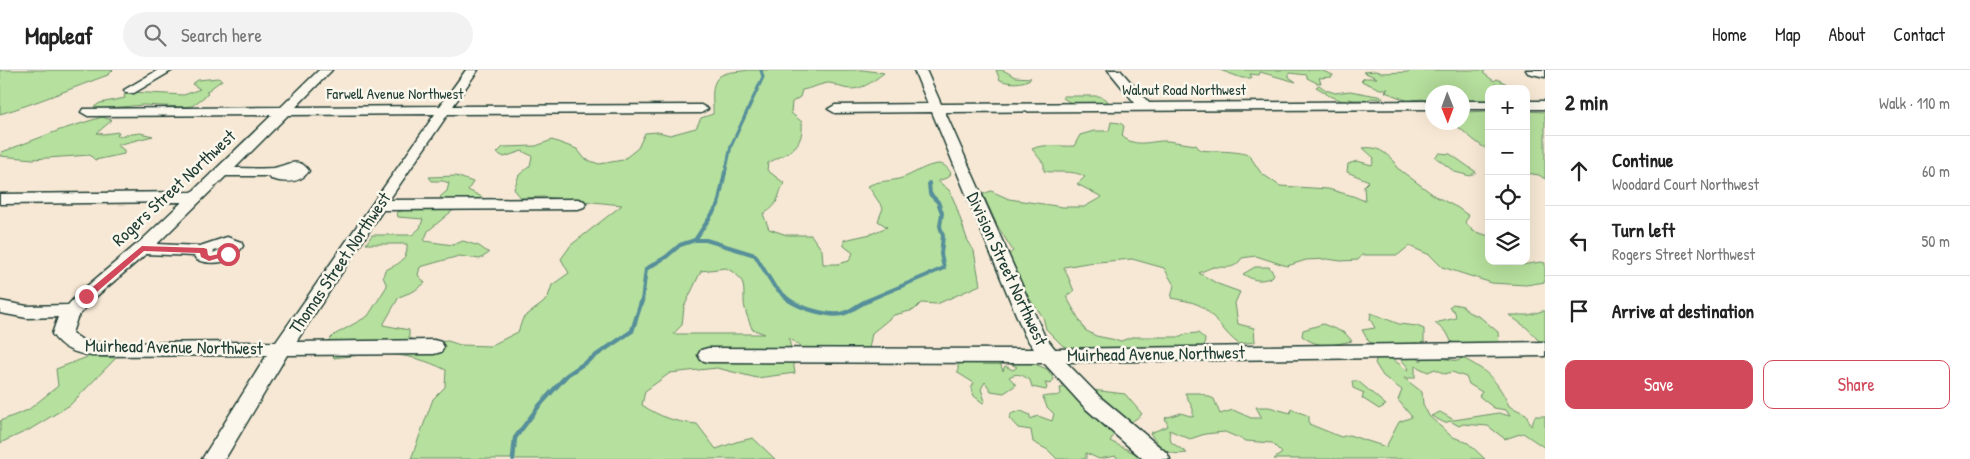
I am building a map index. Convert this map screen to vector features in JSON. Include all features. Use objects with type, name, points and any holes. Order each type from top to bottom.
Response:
[{"type":"street","points":[[130,90],[167,70]]},
{"type":"street","name":"Rogers Street Northwest","points":[[66,339],[62,334],[62,328],[73,310],[196,197],[326,70]]},
{"type":"street","name":"Thomas Street Northwest","points":[[212,459],[282,348],[472,70]]},
{"type":"street","name":"Division Street Northwest","points":[[920,70],[1021,307],[1047,356],[1085,397],[1159,459]]},
{"type":"street","points":[[1114,70],[1145,106]]},
{"type":"street","points":[[1532,70],[1545,73]]},
{"type":"street","name":"Walnut Road Northwest","points":[[936,108],[1425,105]]},
{"type":"street","points":[[1470,105],[1485,105]]},
{"type":"street","points":[[1530,105],[1545,105]]},
{"type":"street","points":[[835,109],[936,108]]},
{"type":"street","name":"Farwell Avenue Northwest","points":[[88,112],[701,109]]},
{"type":"street","points":[[222,172],[277,172]]},
{"type":"street","points":[[0,199],[196,197]]},
{"type":"street","points":[[380,205],[578,204]]},
{"type":"street","points":[[142,248],[204,251]]},
{"type":"street","points":[[0,307],[12,311],[73,310]]},
{"type":"street","name":"Muirhead Avenue Northwest","points":[[66,339],[83,348],[97,350],[434,347]]},
{"type":"street","name":"Muirhead Avenue Northwest","points":[[708,355],[1047,356],[1545,349]]},
{"type":"green space","points":[[0,70],[113,70],[108,75],[0,114]]},
{"type":"green space","points":[[748,70],[863,70],[884,73],[866,85],[855,89],[829,83],[802,90],[800,97],[792,102],[791,113],[802,122],[802,131],[794,148],[768,163],[767,170],[784,183],[775,204],[763,214],[769,229],[787,235],[811,235],[822,250],[823,264],[838,264],[849,261],[853,253],[844,246],[844,240],[871,234],[887,227],[878,221],[883,208],[868,186],[902,178],[934,164],[941,164],[951,173],[949,177],[938,181],[949,190],[955,203],[967,239],[974,251],[980,285],[937,304],[921,303],[914,310],[894,315],[872,333],[869,349],[803,348],[789,338],[795,373],[757,378],[717,368],[670,373],[645,391],[642,405],[668,418],[697,424],[716,449],[753,438],[775,459],[411,459],[433,399],[445,387],[446,370],[418,359],[404,356],[378,354],[334,358],[329,340],[334,335],[368,316],[387,286],[383,277],[385,270],[402,261],[406,254],[407,244],[366,244],[372,235],[412,235],[420,228],[423,219],[398,217],[397,212],[443,201],[440,197],[447,191],[449,183],[432,181],[429,177],[456,176],[473,182],[468,190],[482,197],[483,207],[452,211],[428,231],[424,241],[453,245],[463,241],[479,246],[489,253],[480,259],[459,256],[420,267],[418,275],[425,283],[414,291],[399,297],[383,325],[409,330],[409,338],[426,343],[448,341],[460,345],[490,346],[518,332],[523,318],[543,303],[548,297],[552,285],[569,273],[561,259],[571,245],[622,205],[544,197],[521,198],[514,189],[519,175],[530,166],[532,156],[522,151],[504,157],[497,153],[503,147],[536,146],[552,140],[577,149],[585,159],[599,164],[623,160],[638,148],[645,133],[658,132],[670,135],[696,128],[701,118],[713,114],[714,86],[719,77],[727,73]],"holes":[[[726,268],[742,281],[745,308],[752,329],[765,334],[673,334],[682,325],[684,307],[701,271]]]},
{"type":"green space","points":[[996,70],[1003,70],[1015,77],[1031,78],[1012,83],[1000,80]]},
{"type":"green space","points":[[1220,70],[1320,70],[1333,75],[1332,77],[1319,78],[1321,83],[1317,83],[1307,78],[1307,75],[1289,73],[1289,77],[1296,82],[1260,72],[1259,75],[1250,74],[1252,78],[1242,78]]},
{"type":"green space","points":[[1411,70],[1480,70],[1485,71],[1483,73],[1494,81],[1497,79],[1509,85],[1485,85],[1485,101],[1474,100],[1470,102],[1470,85],[1425,85],[1425,100],[1412,100],[1411,102],[1385,92],[1388,89],[1380,89],[1361,81],[1364,78],[1377,78],[1363,72],[1409,72]]},
{"type":"green space","points":[[218,78],[222,80],[192,106],[143,105],[98,109],[94,107],[100,103],[125,98],[124,95],[131,92],[184,95],[200,89],[192,84],[198,80]]},
{"type":"green space","points":[[1319,85],[1335,93],[1350,91],[1383,97],[1382,99],[1349,99],[1350,101],[1343,101],[1327,95],[1316,87]]},
{"type":"green space","points":[[1063,96],[1099,96],[1107,100],[1108,103],[1071,103],[1063,98]]},
{"type":"green space","points":[[1485,111],[1485,148],[1462,130],[1470,130],[1470,112]]},
{"type":"green space","points":[[1530,111],[1545,112],[1545,179],[1539,175],[1530,174]]},
{"type":"green space","points":[[102,117],[112,120],[97,133],[119,132],[117,136],[140,133],[153,136],[117,145],[124,150],[124,154],[95,160],[90,155],[33,159],[0,156],[2,152],[60,130]]},
{"type":"green space","points":[[1111,122],[1120,123],[1124,126],[1122,136],[1133,142],[1168,141],[1196,145],[1200,150],[1243,153],[1249,155],[1261,173],[1280,186],[1328,189],[1365,201],[1364,186],[1369,181],[1347,172],[1348,164],[1357,161],[1372,165],[1374,158],[1363,148],[1377,149],[1395,162],[1396,167],[1435,196],[1469,216],[1465,222],[1473,231],[1485,235],[1485,265],[1545,263],[1545,282],[1526,285],[1492,283],[1442,267],[1430,255],[1409,246],[1398,255],[1362,255],[1358,260],[1341,261],[1327,259],[1306,260],[1287,266],[1256,256],[1242,258],[1233,266],[1214,267],[1199,273],[1218,284],[1240,292],[1235,303],[1238,324],[1254,328],[1255,342],[1239,344],[1205,309],[1193,302],[1171,298],[1174,285],[1164,268],[1132,259],[1087,263],[1064,267],[1074,291],[1066,296],[1085,330],[1096,336],[1121,341],[1132,337],[1181,337],[1186,334],[1198,333],[1205,339],[1204,348],[1085,353],[1063,346],[1046,329],[1043,317],[1026,294],[1005,257],[1013,251],[997,225],[983,194],[991,191],[1009,199],[1063,207],[1084,207],[1102,197],[1077,184],[1085,177],[1071,172],[1044,171],[1044,164],[1032,149],[1047,146],[1074,146],[1080,135],[1094,131],[1109,131]]},
{"type":"green space","points":[[1439,153],[1450,154],[1476,172],[1470,176],[1455,172],[1435,157]]},
{"type":"green space","points":[[1255,267],[1269,267],[1274,274],[1272,277],[1260,280],[1243,274]]},
{"type":"green space","points":[[1453,304],[1463,306],[1468,312],[1480,317],[1498,332],[1499,344],[1457,346],[1451,341],[1447,333],[1435,323],[1456,318],[1455,312],[1449,307]]},
{"type":"green space","points":[[1545,311],[1545,342],[1539,341],[1527,328],[1509,315],[1529,315]]},
{"type":"green space","points":[[1371,313],[1399,324],[1417,326],[1424,329],[1424,345],[1416,343],[1388,346],[1369,342],[1362,330],[1375,328],[1370,319]]},
{"type":"green space","points":[[1323,324],[1345,333],[1352,341],[1326,345],[1314,343],[1302,336],[1303,330]]},
{"type":"green space","points":[[1378,354],[1394,360],[1408,371],[1407,366],[1398,356],[1415,356],[1421,361],[1429,356],[1458,361],[1462,358],[1470,362],[1485,371],[1496,383],[1509,406],[1526,414],[1531,426],[1535,416],[1545,416],[1545,448],[1523,433],[1505,439],[1488,426],[1463,424],[1459,426],[1450,421],[1445,423],[1431,416],[1440,412],[1454,420],[1499,413],[1510,416],[1506,410],[1494,408],[1479,396],[1482,392],[1469,384],[1466,377],[1452,372],[1445,374],[1435,369],[1428,372],[1415,366],[1415,378],[1404,378],[1422,392],[1423,404],[1429,416],[1451,436],[1468,443],[1485,459],[1274,459],[1282,453],[1272,443],[1246,441],[1225,432],[1205,434],[1190,439],[1169,430],[1171,442],[1187,453],[1180,454],[1165,450],[1150,433],[1168,426],[1165,418],[1181,413],[1193,417],[1193,409],[1185,393],[1200,393],[1214,399],[1220,414],[1233,410],[1251,418],[1262,418],[1256,407],[1269,407],[1290,413],[1291,409],[1309,416],[1309,424],[1341,437],[1349,435],[1386,447],[1399,422],[1412,417],[1398,400],[1402,390],[1383,376],[1375,363]]},
{"type":"green space","points":[[90,356],[116,358],[70,405],[29,430],[0,443],[0,421],[28,410],[58,386],[56,369]]},
{"type":"green space","points":[[966,359],[1000,363],[1003,371],[1005,366],[1013,370],[1017,367],[1007,362],[1034,362],[1047,369],[1054,379],[1051,384],[1045,383],[1046,390],[1032,387],[1030,380],[1017,374],[1009,377],[1016,385],[1004,393],[991,391],[985,382],[981,389],[985,401],[983,403],[974,396],[971,388],[974,383],[958,373],[958,364]]},
{"type":"green space","points":[[1352,381],[1358,381],[1386,405],[1379,409],[1362,398],[1364,393],[1353,388]]},
{"type":"green space","points":[[1067,387],[1073,392],[1076,400],[1092,390],[1125,394],[1142,414],[1120,429],[1110,441],[1143,459],[1118,459],[1116,456],[1099,459],[1086,453],[1086,459],[1057,459],[1048,450],[1033,442],[1031,430],[1018,428],[1009,418],[1012,413],[1021,411],[1030,415],[1030,419],[1038,416],[1052,421],[1054,414],[1047,407],[1043,397],[1061,394],[1060,388]]},
{"type":"waterway","points":[[725,174],[731,146],[763,77],[761,70]]},
{"type":"waterway","points":[[695,240],[718,205],[725,172]]},
{"type":"waterway","points":[[866,301],[944,268],[941,254],[943,236],[940,226],[942,213],[938,202],[930,194],[929,183]]},
{"type":"waterway","points":[[642,301],[646,269],[666,257],[680,245],[695,240]]},
{"type":"waterway","points":[[695,240],[706,240],[755,255],[774,286],[790,301]]},
{"type":"waterway","points":[[513,459],[515,438],[539,406],[567,375],[632,331],[642,300]]},
{"type":"waterway","points":[[789,300],[800,306],[832,314],[848,312],[870,300]]},
{"type":"route","points":[[86,296],[142,248],[204,251],[203,256],[209,258],[218,258],[228,254]]}]
